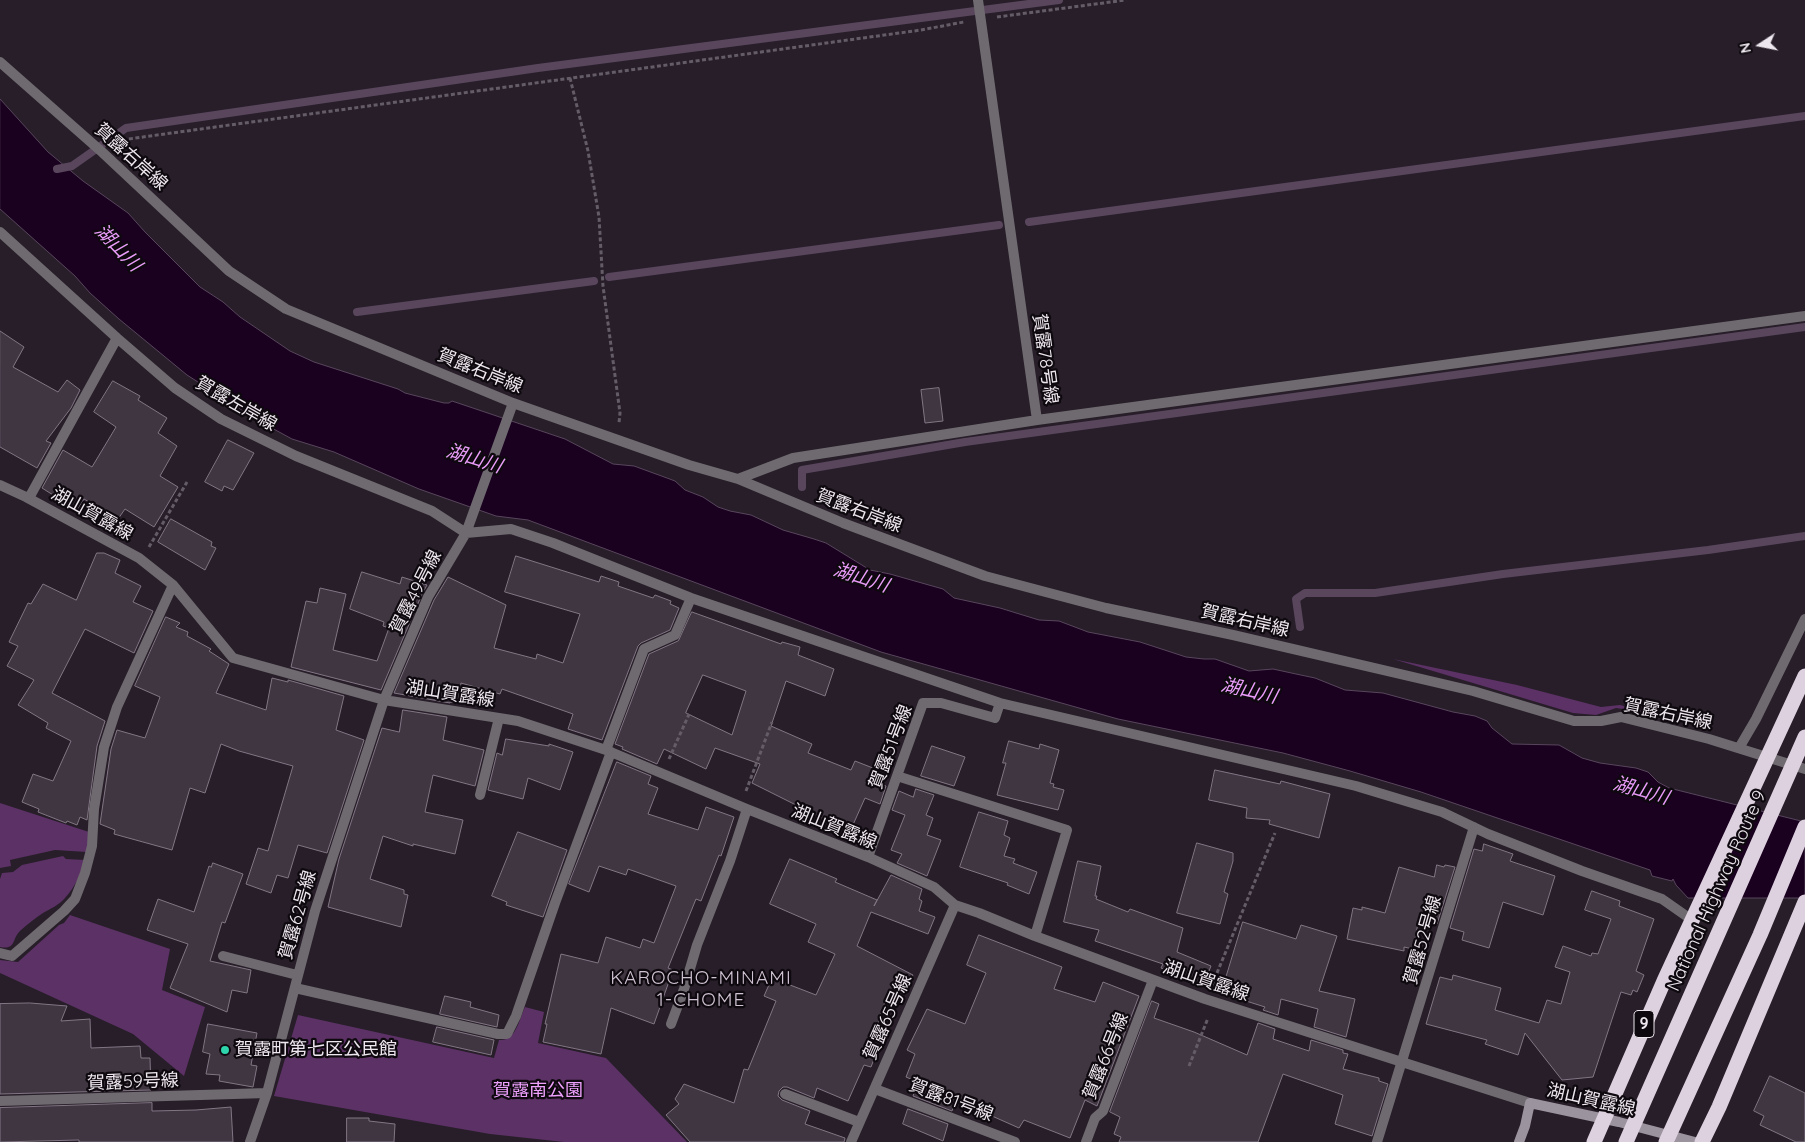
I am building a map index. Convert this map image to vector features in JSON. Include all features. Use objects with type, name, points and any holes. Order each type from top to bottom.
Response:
[{"type":"highway","name":"9","points":[[1594,1142],[1612,1121],[1636,1043],[1805,676]]},
{"type":"highway","name":"National Highway Route 9","points":[[1626,1142],[1805,737]]},
{"type":"highway","points":[[1666,1142],[1760,935],[1805,826]]},
{"type":"highway","points":[[1702,1142],[1719,1107],[1805,902]]},
{"type":"street","name":"賀露78号線","points":[[738,479],[793,458],[1038,420],[978,0]]},
{"type":"street","name":"賀露右岸線","points":[[0,62],[102,152],[229,271],[286,309],[513,403],[617,441],[738,479],[843,523],[994,578],[1106,608],[1233,635],[1473,691],[1574,721],[1601,721],[1621,717],[1709,739],[1805,769]]},
{"type":"street","name":"賀露左岸線","points":[[0,232],[175,388],[221,420],[296,456],[432,511],[466,533]]},
{"type":"street","points":[[1038,420],[1805,316]]},
{"type":"street","points":[[29,498],[117,338]]},
{"type":"street","name":"賀露49号線","points":[[384,700],[428,597],[466,533],[480,499],[513,403]]},
{"type":"street","name":"湖山賀露線","points":[[0,484],[141,560],[173,585],[233,658],[384,700],[518,721],[608,751],[868,857],[934,887],[955,905],[1210,1001],[1530,1103],[1690,1141]]},
{"type":"street","points":[[466,533],[511,530],[553,542],[691,598],[1000,703],[1356,786],[1442,812],[1582,871],[1662,899],[1694,914]]},
{"type":"street","points":[[0,953],[12,956],[64,911],[74,899],[85,873],[92,846],[94,809],[104,747],[117,707],[173,585]]},
{"type":"street","points":[[295,988],[488,1032],[507,1034],[516,1016],[644,649],[675,636],[691,598]]},
{"type":"street","points":[[1739,748],[1756,719],[1805,619]]},
{"type":"street","name":"賀露62号線","points":[[250,1142],[267,1093],[297,976],[323,886],[384,700]]},
{"type":"street","name":"賀露51号線","points":[[868,857],[923,704],[942,702],[995,718],[1000,703]]},
{"type":"street","points":[[480,794],[499,718]]},
{"type":"street","points":[[897,776],[1067,830],[1035,936]]},
{"type":"street","points":[[671,1024],[684,989],[697,944],[730,861],[744,808]]},
{"type":"street","name":"賀露52号線","points":[[1377,1142],[1474,827]]},
{"type":"street","name":"賀露65号線","points":[[851,1142],[955,905]]},
{"type":"street","points":[[223,956],[297,976]]},
{"type":"street","name":"賀露66号線","points":[[1086,1142],[1095,1118],[1103,1111],[1153,980]]},
{"type":"street","name":"賀露81号線","points":[[875,1089],[1015,1142]]},
{"type":"street","name":"賀露59号線","points":[[0,1101],[267,1093]]},
{"type":"street","points":[[785,1094],[859,1122]]},
{"type":"street","points":[[1519,1142],[1530,1103]]},
{"type":"path","points":[[102,152],[121,140],[1126,0]]},
{"type":"path","points":[[570,78],[588,151],[598,217],[603,286],[620,413],[617,441]]},
{"type":"path","points":[[141,560],[187,482]]},
{"type":"path","points":[[662,774],[690,712]]},
{"type":"path","points":[[744,808],[772,722]]},
{"type":"path","points":[[1189,1066],[1210,1001],[1275,833]]},
{"type":"green space","points":[[1393,659],[1517,685],[1601,707],[1620,705],[1646,712],[1616,708],[1596,715],[1573,713]]},
{"type":"green space","points":[[0,803],[89,832],[87,852],[55,850],[10,860],[11,866],[0,868]]},
{"type":"green space","points":[[63,856],[66,859],[85,860],[80,875],[72,889],[60,903],[37,917],[21,930],[9,947],[0,947],[0,879],[2,873],[13,872],[22,865]]},
{"type":"green space","points":[[70,915],[170,949],[162,990],[205,1007],[184,1076],[133,1034],[0,973],[0,960],[18,962],[59,925],[64,923]]},
{"type":"green space","name":"賀露南公園","points":[[525,1007],[544,1012],[538,1043],[606,1058],[687,1142],[564,1142],[490,1134],[274,1096],[298,1015],[494,1058],[499,1040],[509,1037],[513,1033]]},
{"type":"water","name":"湖山川","points":[[0,99],[48,152],[83,181],[128,213],[200,287],[290,351],[314,362],[398,389],[405,393],[444,403],[452,401],[565,439],[613,464],[634,466],[675,481],[685,490],[703,497],[718,507],[751,515],[783,530],[826,543],[870,570],[943,589],[954,598],[1000,608],[1039,620],[1059,621],[1088,632],[1140,642],[1186,657],[1215,659],[1249,671],[1273,669],[1315,678],[1345,690],[1383,693],[1475,716],[1487,721],[1492,728],[1512,744],[1559,745],[1582,758],[1648,772],[1658,782],[1669,788],[1805,822],[1805,898],[1688,898],[1673,879],[1672,881],[1652,876],[1650,870],[1421,792],[1283,753],[1118,719],[881,652],[528,520],[496,516],[419,489],[334,452],[292,439],[259,421],[187,375],[119,319],[90,293],[75,276],[0,209]]},
{"type":"building","points":[[0,331],[24,347],[13,367],[58,392],[67,380],[80,390],[71,408],[46,441],[51,443],[37,468],[0,447]]},
{"type":"building","points":[[113,381],[140,396],[138,400],[167,418],[158,433],[177,446],[160,476],[178,487],[154,527],[125,509],[118,519],[84,499],[77,510],[42,488],[63,450],[92,467],[116,427],[94,412]]},
{"type":"building","points":[[939,388],[943,421],[925,423],[921,390]]},
{"type":"building","points":[[228,440],[254,453],[233,490],[224,486],[222,491],[205,482]]},
{"type":"building","points":[[171,519],[212,542],[211,546],[216,548],[205,570],[158,542]]},
{"type":"building","points":[[97,553],[104,553],[120,560],[115,573],[141,586],[133,602],[153,611],[134,653],[85,629],[52,693],[105,721],[97,746],[87,820],[80,817],[77,825],[67,821],[66,823],[38,812],[39,809],[22,802],[33,774],[53,781],[71,741],[46,728],[48,723],[18,705],[34,680],[7,666],[18,646],[9,642],[28,603],[31,604],[43,584],[76,600]]},
{"type":"building","points":[[516,556],[599,582],[601,576],[619,582],[618,586],[653,598],[655,595],[671,601],[670,604],[679,608],[670,630],[638,646],[602,740],[568,729],[573,714],[502,689],[500,694],[461,683],[458,703],[394,693],[434,600],[448,577],[506,605],[494,648],[536,659],[537,654],[563,663],[580,614],[505,592]]},
{"type":"building","points":[[362,572],[400,584],[402,577],[427,585],[381,690],[291,667],[306,601],[317,603],[320,588],[346,594],[333,650],[377,661],[389,628],[383,626],[384,622],[350,609]]},
{"type":"building","points":[[692,612],[781,644],[782,642],[800,647],[798,655],[834,669],[825,696],[786,681],[771,726],[812,744],[808,753],[851,770],[855,761],[878,770],[873,781],[886,786],[880,804],[865,798],[852,827],[837,820],[836,825],[752,783],[760,764],[715,748],[706,769],[664,749],[657,764],[622,749],[623,747],[615,744],[649,654],[678,641]],"holes":[[[703,675],[746,691],[732,735],[686,713]]]},
{"type":"building","points":[[166,617],[180,623],[176,627],[188,632],[187,636],[211,649],[209,651],[229,664],[216,693],[266,710],[272,678],[288,682],[288,680],[344,696],[336,730],[364,740],[327,853],[298,845],[288,878],[277,875],[271,893],[246,884],[258,848],[268,851],[293,766],[221,744],[205,793],[190,788],[172,850],[114,834],[115,830],[100,824],[111,749],[117,730],[145,738],[160,697],[135,686]]},
{"type":"building","points":[[403,710],[447,717],[443,740],[484,750],[475,786],[433,775],[425,812],[463,820],[455,854],[413,844],[413,846],[383,836],[370,879],[404,890],[404,894],[408,895],[401,927],[328,907],[339,859],[382,728],[399,732]]},
{"type":"building","points":[[506,739],[549,746],[549,744],[573,752],[560,790],[528,778],[523,799],[488,790],[497,753],[502,755]]},
{"type":"building","points":[[1009,741],[1039,749],[1040,744],[1059,750],[1050,783],[1054,784],[1053,787],[1064,790],[1058,810],[997,795],[1006,763],[1003,763]]},
{"type":"building","points":[[932,746],[965,757],[954,786],[921,776]]},
{"type":"building","points":[[617,762],[651,776],[648,784],[658,788],[648,814],[698,830],[706,807],[734,817],[721,856],[719,855],[701,901],[696,899],[668,968],[673,970],[654,1024],[611,1008],[601,1054],[543,1042],[547,1024],[545,1024],[561,954],[598,963],[606,937],[640,948],[643,939],[654,943],[676,886],[628,869],[626,875],[599,866],[589,892],[569,884]]},
{"type":"building","points":[[1215,770],[1280,784],[1281,781],[1330,794],[1319,838],[1269,824],[1270,820],[1246,818],[1247,808],[1209,800]]},
{"type":"building","points":[[916,789],[934,795],[926,815],[933,818],[927,835],[941,840],[927,876],[897,863],[902,854],[891,850],[905,815],[892,810],[899,791],[913,797]]},
{"type":"building","points":[[979,812],[1008,821],[1004,835],[1010,838],[1004,856],[1015,859],[1013,863],[1037,872],[1029,894],[1007,885],[1008,883],[960,867]]},
{"type":"building","points":[[518,832],[567,850],[543,917],[506,905],[507,902],[492,896]]},
{"type":"building","points":[[1197,843],[1233,853],[1233,861],[1224,892],[1228,894],[1220,924],[1177,913]]},
{"type":"building","points":[[1484,844],[1513,854],[1510,861],[1555,876],[1543,915],[1503,902],[1489,948],[1462,940],[1464,932],[1450,928],[1474,849],[1482,851]]},
{"type":"building","points":[[790,859],[837,879],[835,882],[877,900],[874,906],[891,875],[922,889],[919,899],[922,901],[919,911],[935,917],[928,934],[871,912],[857,946],[913,975],[902,997],[889,990],[871,1044],[879,1046],[871,1067],[864,1065],[848,1101],[817,1088],[814,1098],[787,1087],[783,1087],[779,1091],[778,1096],[782,1100],[810,1111],[805,1124],[845,1138],[844,1142],[690,1142],[666,1115],[679,1104],[675,1099],[684,1084],[734,1103],[744,1069],[748,1070],[776,1001],[764,996],[772,978],[816,995],[835,954],[808,942],[816,924],[770,904]]},
{"type":"building","points":[[1078,861],[1101,866],[1096,899],[1128,912],[1130,909],[1183,928],[1177,952],[1211,966],[1203,986],[1161,968],[1163,964],[1095,941],[1099,930],[1064,922]]},
{"type":"building","points":[[213,863],[243,874],[225,923],[222,922],[210,961],[251,970],[247,993],[232,990],[227,1012],[170,988],[188,944],[147,930],[158,899],[194,912],[209,866],[211,867]]},
{"type":"building","points":[[1437,865],[1455,867],[1437,924],[1419,918],[1413,949],[1404,947],[1404,951],[1347,939],[1353,908],[1362,910],[1362,907],[1385,913],[1399,867],[1434,877]]},
{"type":"building","points":[[1592,891],[1620,901],[1619,906],[1654,919],[1636,971],[1644,975],[1637,992],[1633,990],[1631,995],[1621,992],[1593,1077],[1562,1080],[1525,1033],[1518,1055],[1485,1044],[1487,1040],[1426,1024],[1440,977],[1452,980],[1453,975],[1501,988],[1495,1010],[1539,1023],[1547,1000],[1561,1004],[1570,972],[1555,967],[1563,946],[1591,956],[1592,953],[1598,954],[1611,919],[1585,910]]},
{"type":"building","points":[[1243,922],[1296,939],[1301,925],[1337,936],[1319,991],[1355,999],[1346,1037],[1314,1027],[1318,1009],[1281,999],[1278,1015],[1263,1010],[1265,1007],[1243,1000],[1244,994],[1223,988]]},
{"type":"building","points":[[979,935],[1062,967],[1054,989],[1095,1002],[1103,982],[1139,996],[1097,1106],[1085,1100],[1070,1138],[1024,1120],[1019,1128],[956,1100],[952,1111],[913,1096],[918,1082],[906,1077],[915,1054],[907,1050],[927,1009],[965,1024],[986,973],[967,965]]},
{"type":"building","points":[[445,996],[471,1002],[470,1007],[499,1015],[497,1027],[440,1014]]},
{"type":"building","points":[[1152,1001],[1159,1004],[1154,1018],[1194,1032],[1247,1055],[1258,1023],[1275,1029],[1273,1039],[1309,1051],[1311,1040],[1343,1050],[1343,1053],[1348,1054],[1343,1069],[1379,1078],[1379,1081],[1388,1084],[1372,1136],[1335,1124],[1343,1095],[1283,1074],[1258,1142],[1119,1142],[1121,1137],[1114,1134],[1120,1117],[1110,1112]]},
{"type":"building","points":[[30,1003],[67,1006],[61,1021],[90,1019],[91,1048],[140,1046],[141,1058],[150,1058],[151,1090],[0,1094],[0,1004]]},
{"type":"building","points":[[208,1024],[257,1033],[251,1065],[257,1066],[253,1087],[219,1081],[220,1075],[206,1074],[210,1054],[203,1052]]},
{"type":"building","points":[[437,1027],[494,1040],[491,1055],[433,1042]]},
{"type":"building","points":[[1770,1076],[1805,1093],[1805,1142],[1796,1142],[1760,1125],[1764,1116],[1754,1111]]},
{"type":"building","points":[[152,1103],[152,1111],[231,1107],[233,1142],[79,1142],[79,1140],[0,1142],[0,1108]]},
{"type":"building","points":[[908,1109],[948,1124],[943,1141],[903,1124]]},
{"type":"building","points":[[347,1118],[369,1118],[369,1121],[395,1124],[394,1142],[347,1142]]},
{"type":"waterway","points":[[57,169],[72,166],[126,128],[538,68],[1059,0]]},
{"type":"waterway","points":[[1029,222],[1805,116]]},
{"type":"waterway","points":[[609,277],[999,225]]},
{"type":"waterway","points":[[357,312],[594,281]]},
{"type":"waterway","points":[[802,487],[802,470],[965,442],[1805,327]]},
{"type":"waterway","points":[[1300,627],[1296,599],[1305,593],[1375,593],[1503,574],[1708,550],[1805,536]]},
{"type":"place","name":"賀露町第七区公民館","points":[[225,1050]]},
{"type":"district","name":"KAROCHO-MINAMI 1-CHOME","points":[[701,989]]}]
